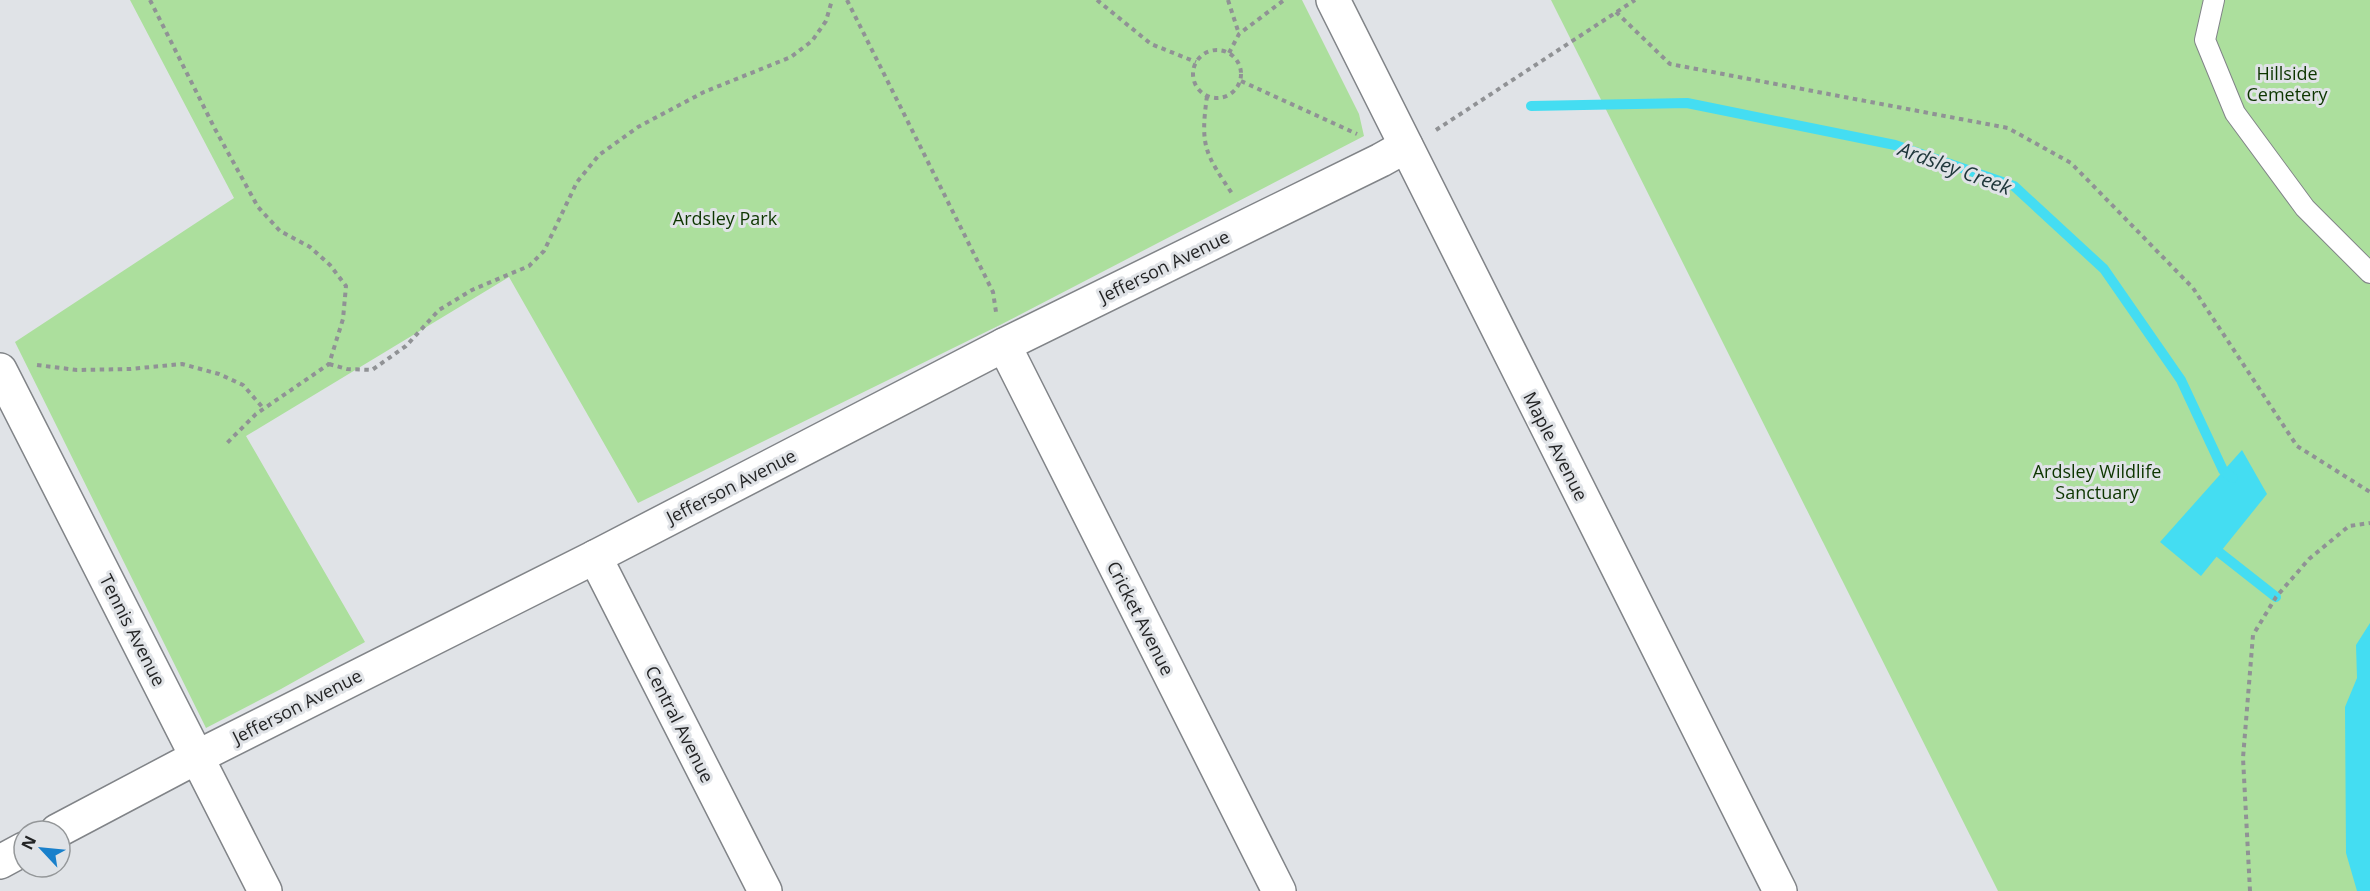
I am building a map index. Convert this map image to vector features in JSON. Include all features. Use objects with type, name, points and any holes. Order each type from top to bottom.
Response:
[{"type":"street","name":"Maple Avenue","points":[[1334,0],[1780,891]]},
{"type":"street","name":"Jefferson Avenue","points":[[72,823],[197,757],[595,557],[1000,330],[1381,160],[1406,146]]},
{"type":"street","name":"Cricket Avenue","points":[[1000,330],[1279,891]]},
{"type":"street","name":"Tennis Avenue","points":[[0,370],[265,891]]},
{"type":"street","name":"Central Avenue","points":[[595,557],[765,891]]},
{"type":"lane","points":[[2214,0],[2205,40],[2235,112],[2305,208],[2370,273]]},
{"type":"path","points":[[150,0],[258,207],[280,231],[310,247],[330,266],[346,286],[343,319],[330,364],[264,409],[226,444]]},
{"type":"path","points":[[330,364],[347,369],[372,370],[406,346],[440,310],[471,290],[529,266],[544,251],[577,182],[599,155],[638,127],[704,92],[791,57],[812,41],[826,21],[832,0]]},
{"type":"path","points":[[847,0],[993,292],[1000,330]]},
{"type":"path","points":[[1098,0],[1151,44],[1196,63]]},
{"type":"path","points":[[1228,0],[1239,34]]},
{"type":"path","points":[[1229,53],[1239,34],[1284,0]]},
{"type":"path","points":[[1406,146],[1431,133],[1635,0]]},
{"type":"path","points":[[1616,12],[1670,64],[2008,128],[2071,163],[2193,288],[2252,381],[2297,446],[2370,492]]},
{"type":"path","points":[[1222,50],[1229,53],[1240,65],[1242,73],[1240,81],[1231,94],[1223,97],[1207,96],[1196,85],[1193,78],[1196,63],[1207,52],[1222,50]]},
{"type":"path","points":[[1240,81],[1365,135]]},
{"type":"path","points":[[1207,96],[1202,128],[1208,156],[1237,201]]},
{"type":"path","points":[[36,365],[98,370],[182,364],[219,374],[243,385],[264,409]]},
{"type":"path","points":[[2250,891],[2243,758],[2253,635],[2276,597],[2309,559],[2349,526],[2370,523]]},
{"type":"green space","name":"Ardsley Park","points":[[130,0],[1302,0],[1359,114],[1364,136],[1000,325],[638,503],[509,277],[246,436],[365,642],[206,728],[15,342],[234,198]]},
{"type":"green space","name":"Ardsley Wildlife Sanctuary","points":[[1551,0],[2370,0],[2370,891],[1998,891]]},
{"type":"water","points":[[2242,450],[2267,494],[2201,576],[2160,542]]},
{"type":"water","points":[[2370,623],[2370,891],[2357,891],[2346,853],[2345,707],[2357,678],[2356,645]]},
{"type":"waterway","name":"Ardsley Creek","points":[[1531,106],[1687,103],[1895,145],[2014,186],[2104,269],[2181,380],[2223,470],[2233,478]]},
{"type":"waterway","points":[[2220,553],[2276,597]]},
{"type":"park label","name":"Hillside Cemetery","points":[[2287,83]]}]
